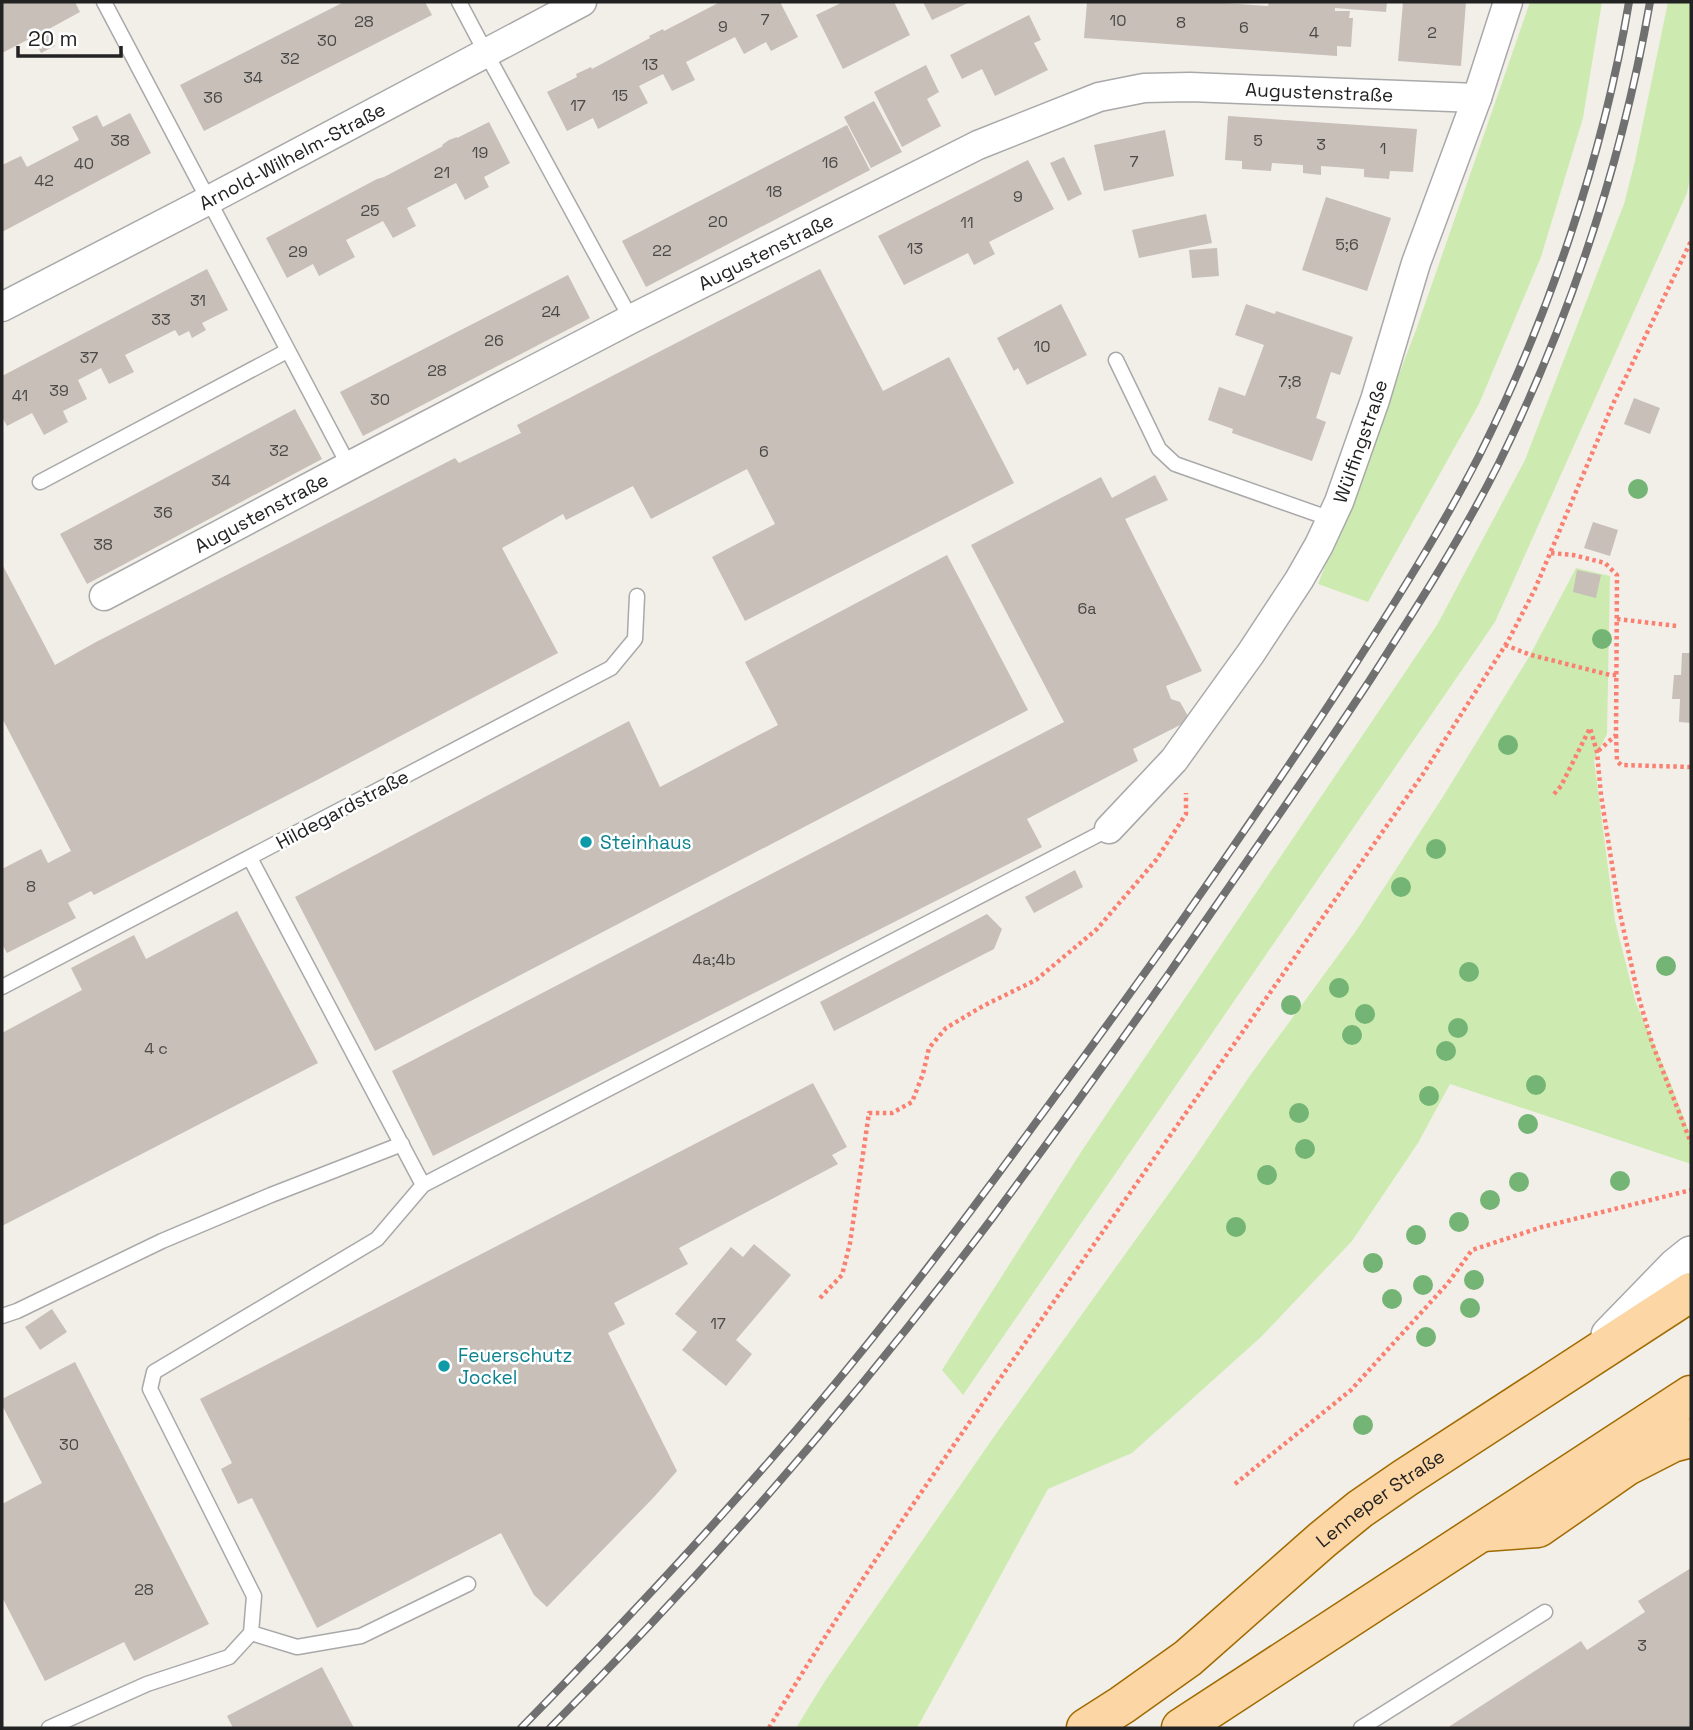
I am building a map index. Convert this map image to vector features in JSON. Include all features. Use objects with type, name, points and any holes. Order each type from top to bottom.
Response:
[{"type":"main road","name":"Lenneper Straße","points":[[1086,1728],[1188,1658],[1360,1509],[1691,1292]]},
{"type":"main road","points":[[1181,1728],[1691,1395]]},
{"type":"main road","points":[[1481,1532],[1538,1528],[1627,1466],[1672,1443],[1691,1438]]},
{"type":"street","name":"Arnold-Wilhelm-Straße","points":[[2,307],[582,2]]},
{"type":"street","name":"Wülfingstraße","points":[[1109,829],[1174,760],[1251,653],[1319,545],[1339,502],[1375,400],[1416,263],[1477,98],[1508,2]]},
{"type":"street","name":"Augustenstraße","points":[[104,596],[631,319],[978,145],[1099,97],[1144,88],[1190,87],[1477,98]]},
{"type":"street","points":[[1583,1363],[1676,1266],[1691,1254]]},
{"type":"lane","points":[[104,2],[349,466]]},
{"type":"lane","points":[[459,2],[631,319]]},
{"type":"lane","points":[[40,481],[287,351]]},
{"type":"lane","points":[[1116,360],[1159,449],[1175,464],[1331,519]]},
{"type":"lane","name":"Hildegardstraße","points":[[2,987],[611,668],[635,639],[637,596]]},
{"type":"lane","points":[[49,1728],[147,1684],[229,1657],[251,1633],[254,1596],[150,1389],[154,1372],[377,1239],[424,1185],[1109,829]]},
{"type":"lane","points":[[250,858],[424,1185]]},
{"type":"lane","points":[[2,1316],[162,1241],[402,1144]]},
{"type":"lane","points":[[251,1633],[297,1647],[361,1636],[468,1584]]},
{"type":"lane","points":[[1364,1728],[1545,1612]]},
{"type":"path","points":[[769,1728],[825,1636],[897,1528],[1423,774],[1505,645],[1535,589],[1612,406],[1691,241]]},
{"type":"path","points":[[1551,553],[1605,563],[1616,575],[1616,761],[1621,765],[1691,768]]},
{"type":"path","points":[[1617,620],[1677,626]]},
{"type":"path","points":[[1505,645],[1616,675]]},
{"type":"path","points":[[1554,794],[1561,786],[1590,727],[1597,752],[1601,795],[1626,946],[1652,1043],[1691,1143]]},
{"type":"path","points":[[1597,752],[1616,735]]},
{"type":"path","points":[[820,1298],[842,1275],[869,1113],[892,1113],[912,1102],[929,1048],[946,1028],[983,1006],[1035,981],[1097,929],[1156,860],[1186,814],[1186,791],[1166,768]]},
{"type":"path","points":[[1235,1484],[1351,1390],[1448,1283],[1472,1250],[1542,1227],[1691,1190]]},
{"type":"green space","points":[[1530,2],[1602,2],[1583,118],[1541,257],[1479,404],[1368,602],[1318,584],[1416,330]]},
{"type":"green space","points":[[1668,2],[1691,2],[1691,173],[1687,193],[1495,622],[963,1395],[942,1370],[1081,1152],[1437,625],[1525,460],[1624,204]]},
{"type":"green space","points":[[1576,568],[1610,576],[1607,734],[1594,760],[1615,921],[1636,1003],[1691,1137],[1691,1164],[1450,1084],[1418,1143],[1352,1241],[1261,1337],[1132,1453],[1048,1489],[917,1728],[796,1728],[825,1681],[993,1438],[1356,931],[1529,657]]},
{"type":"building","points":[[2,2],[75,2],[80,12],[47,30],[55,46],[41,53],[33,37],[2,53]]},
{"type":"building","points":[[344,2],[425,2],[432,15],[204,131],[180,85]]},
{"type":"building","points":[[720,2],[780,2],[798,37],[771,51],[766,42],[744,54],[735,37],[686,62],[695,80],[672,91],[663,74],[639,86],[648,103],[598,129],[593,118],[567,131],[547,92],[577,77],[576,74],[591,67],[592,69],[650,38],[649,36]]},
{"type":"building","points":[[843,2],[894,2],[910,35],[843,69],[816,15]]},
{"type":"building","points":[[923,2],[970,2],[932,20]]},
{"type":"building","points":[[1087,2],[1209,2],[1268,6],[1269,2],[1387,2],[1386,12],[1335,8],[1335,11],[1350,11],[1349,18],[1353,18],[1351,47],[1337,46],[1337,56],[1084,38]]},
{"type":"building","points":[[1403,2],[1466,2],[1461,66],[1398,61]]},
{"type":"building","points":[[1029,15],[1041,40],[1034,43],[1048,70],[995,96],[982,69],[962,79],[950,55]]},
{"type":"building","points":[[926,65],[939,92],[927,99],[941,126],[902,147],[874,92]]},
{"type":"building","points":[[874,101],[902,152],[871,168],[844,117]]},
{"type":"building","points":[[130,113],[151,153],[2,232],[2,165],[21,156],[27,167],[79,140],[72,127],[97,115],[103,127]]},
{"type":"building","points":[[1228,116],[1417,129],[1413,172],[1390,171],[1389,179],[1364,177],[1364,169],[1321,166],[1321,175],[1303,173],[1303,165],[1272,163],[1271,171],[1242,169],[1242,161],[1225,160]]},
{"type":"building","points":[[489,122],[510,163],[484,177],[489,187],[465,200],[456,183],[407,208],[416,226],[393,238],[383,221],[346,240],[355,257],[319,276],[313,264],[287,278],[266,238],[443,146],[449,140]]},
{"type":"building","points":[[847,125],[870,170],[646,287],[622,241]]},
{"type":"building","points":[[1165,130],[1174,176],[1104,191],[1094,145]]},
{"type":"building","points":[[1064,157],[1082,194],[1068,201],[1050,163]]},
{"type":"building","points":[[1028,160],[1054,209],[989,242],[995,254],[974,265],[968,253],[904,285],[878,236]]},
{"type":"building","points":[[1326,197],[1391,218],[1367,291],[1302,270]]},
{"type":"building","points":[[1206,214],[1212,243],[1139,258],[1132,230]]},
{"type":"building","points":[[1217,248],[1219,276],[1192,278],[1189,250]]},
{"type":"building","points":[[207,269],[228,310],[202,323],[206,330],[192,338],[189,331],[179,336],[175,330],[125,355],[134,372],[109,384],[101,368],[78,380],[87,399],[63,411],[68,422],[44,435],[32,413],[7,426],[2,417],[2,376]]},
{"type":"building","points":[[820,269],[883,391],[949,357],[1014,483],[745,621],[712,557],[775,524],[747,469],[651,519],[633,486],[566,520],[563,514],[502,548],[558,653],[94,895],[91,891],[68,903],[76,918],[7,953],[2,944],[2,869],[41,849],[48,863],[71,851],[2,718],[2,564],[55,665],[455,458],[459,463],[521,433],[517,425]]},
{"type":"building","points":[[568,275],[590,318],[363,436],[340,392]]},
{"type":"building","points":[[1061,304],[1087,355],[1027,385],[1018,368],[1014,371],[997,338]]},
{"type":"building","points":[[1246,304],[1275,314],[1276,311],[1353,337],[1340,375],[1331,372],[1316,418],[1326,422],[1312,461],[1232,433],[1233,429],[1208,420],[1219,387],[1245,396],[1264,345],[1235,335]]},
{"type":"building","points":[[1634,398],[1660,408],[1650,434],[1624,424]]},
{"type":"building","points":[[295,409],[322,459],[87,584],[60,534]]},
{"type":"building","name":"Steinhaus","points":[[1155,475],[1168,500],[1125,519],[1202,671],[1166,686],[1171,699],[1180,702],[1188,716],[1184,723],[1133,749],[1138,761],[1027,819],[1042,847],[433,1156],[392,1071],[1064,722],[971,545],[1101,477],[1112,498]]},
{"type":"building","points":[[1593,522],[1618,530],[1610,556],[1584,548]]},
{"type":"building","name":"Steinhaus","points":[[947,555],[1028,710],[375,1051],[295,897],[629,721],[660,787],[778,725],[745,662]]},
{"type":"building","points":[[1577,570],[1601,575],[1596,598],[1573,592]]},
{"type":"building","points":[[1682,653],[1691,653],[1691,723],[1679,722],[1680,699],[1672,699],[1674,675],[1681,675]]},
{"type":"building","points":[[1075,870],[1083,887],[1034,913],[1025,897]]},
{"type":"building","points":[[237,911],[318,1063],[2,1226],[2,1033],[82,990],[71,968],[134,935],[146,959]]},
{"type":"building","points":[[987,914],[1002,929],[994,949],[834,1031],[820,1002]]},
{"type":"building","name":"Feuerschutz Jockel","points":[[813,1083],[847,1147],[832,1155],[838,1164],[679,1248],[688,1264],[614,1303],[625,1324],[608,1333],[677,1471],[654,1497],[547,1607],[534,1595],[501,1533],[317,1628],[252,1498],[238,1504],[221,1469],[232,1463],[200,1399]]},
{"type":"building","points":[[754,1244],[791,1275],[736,1340],[752,1354],[726,1386],[682,1350],[697,1332],[675,1314],[731,1247],[743,1257]]},
{"type":"building","points":[[52,1309],[67,1332],[40,1350],[25,1327]]},
{"type":"building","points":[[75,1362],[209,1624],[134,1661],[124,1642],[45,1681],[2,1597],[2,1504],[42,1483],[2,1405],[2,1399]]},
{"type":"building","points":[[1691,1568],[1691,1728],[1447,1728],[1581,1641],[1587,1650],[1645,1612],[1638,1601]]},
{"type":"building","points":[[322,1667],[354,1728],[233,1728],[227,1716]]},
{"type":"railway","points":[[521,1728],[714,1524],[824,1397],[905,1297],[1163,947],[1351,671],[1418,565],[1464,484],[1528,348],[1589,177],[1618,60],[1629,2]]},
{"type":"railway","points":[[550,1728],[724,1544],[835,1416],[942,1284],[1170,972],[1321,754],[1404,627],[1453,548],[1498,465],[1548,354],[1609,180],[1625,121],[1650,2]]},
{"type":"place","name":"Steinhaus","points":[[586,842]]},
{"type":"place","name":"Feuerschutz Jockel","points":[[444,1366]]}]
